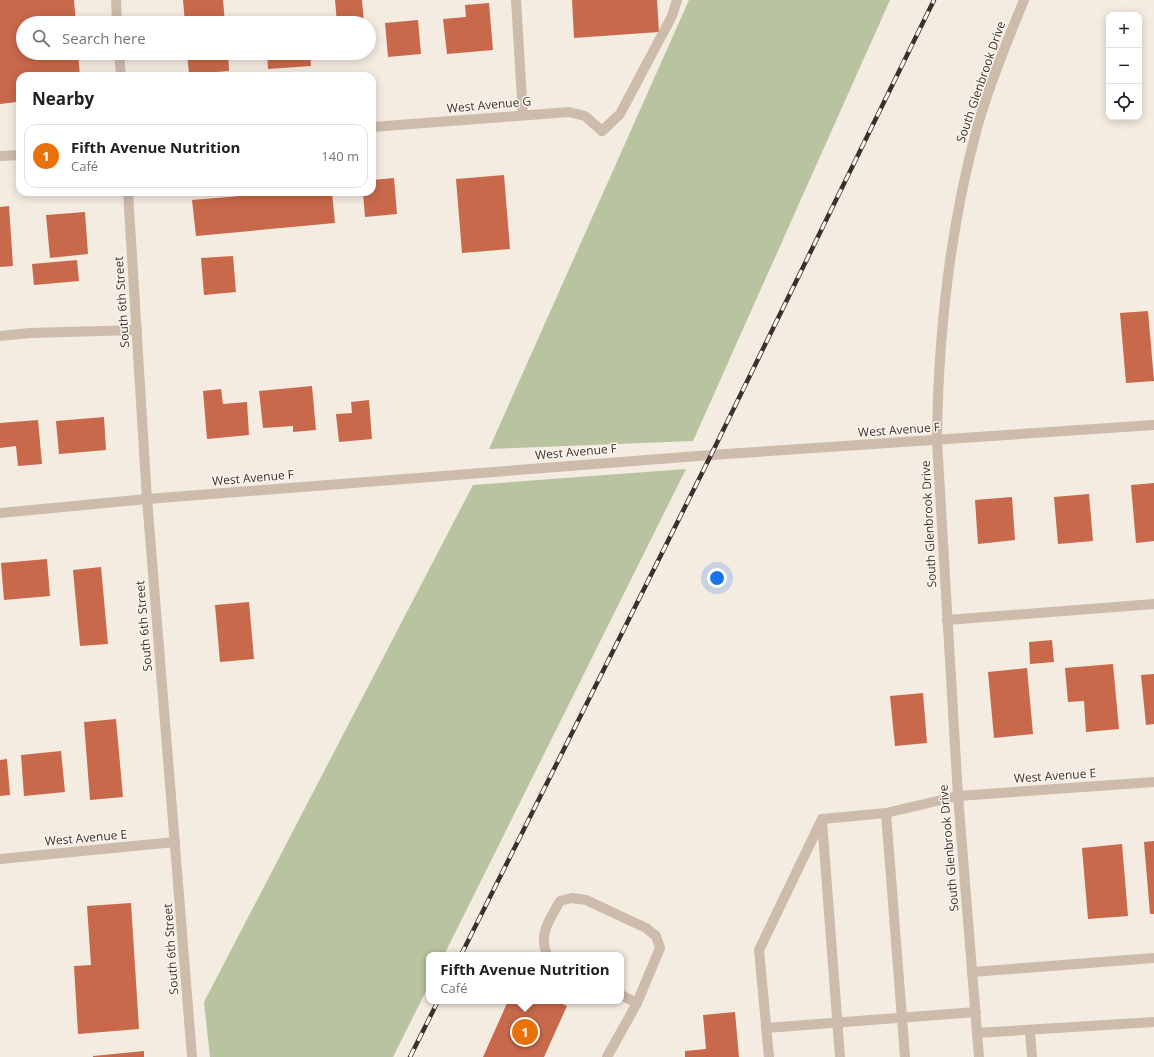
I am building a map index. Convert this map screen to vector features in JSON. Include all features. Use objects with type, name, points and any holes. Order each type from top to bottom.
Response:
[{"type":"street","points":[[116,0],[117,16]]},
{"type":"street","points":[[516,0],[523,115]]},
{"type":"street","name":"West Avenue G","points":[[376,127],[569,112],[585,116],[602,131],[620,114],[672,16],[677,0]]},
{"type":"street","name":"South Glenbrook Drive","points":[[979,1057],[958,796],[937,441],[937,401],[945,304],[964,182],[977,127],[1008,38],[1024,0]]},
{"type":"street","points":[[120,60],[121,72]]},
{"type":"street","points":[[0,156],[16,155]]},
{"type":"street","name":"South 6th Street","points":[[128,196],[147,499],[192,1057]]},
{"type":"street","points":[[0,336],[30,333],[136,330]]},
{"type":"street","name":"West Avenue F","points":[[0,513],[147,499],[711,455],[937,441],[1154,425]]},
{"type":"street","points":[[947,620],[1154,604]]},
{"type":"street","name":"West Avenue E","points":[[822,818],[886,813],[958,796],[1154,782]]},
{"type":"street","points":[[886,813],[905,1057]]},
{"type":"street","points":[[822,818],[840,1057]]},
{"type":"street","points":[[769,1057],[759,950],[822,818]]},
{"type":"street","name":"West Avenue E","points":[[0,859],[175,842]]},
{"type":"street","points":[[546,952],[543,934],[560,901],[572,898],[586,900],[646,928],[656,936],[660,948],[637,1003],[607,1057]]},
{"type":"street","points":[[972,972],[1154,958]]},
{"type":"street","points":[[624,996],[637,1003]]},
{"type":"street","points":[[766,1028],[976,1012]]},
{"type":"street","points":[[978,1033],[1030,1031],[1154,1022]]},
{"type":"street","points":[[1030,1031],[1032,1057]]},
{"type":"green space","points":[[689,0],[890,0],[693,441],[489,449]]},
{"type":"green space","points":[[686,469],[445,952],[426,952],[426,991],[393,1057],[210,1057],[204,1002],[473,485]]},
{"type":"building","points":[[0,0],[74,0],[75,16],[16,16],[16,60],[79,60],[80,72],[16,72],[16,102],[0,104]]},
{"type":"building","points":[[183,0],[223,0],[224,16],[184,16]]},
{"type":"building","points":[[335,0],[362,0],[363,16],[336,16]]},
{"type":"building","points":[[572,0],[657,0],[659,32],[574,38]]},
{"type":"building","points":[[489,3],[493,50],[447,54],[443,19],[466,17],[465,5]]},
{"type":"building","points":[[418,20],[421,54],[388,57],[385,23]]},
{"type":"building","points":[[188,60],[228,60],[229,71],[189,72]]},
{"type":"building","points":[[267,60],[311,60],[311,66],[268,69]]},
{"type":"building","points":[[504,175],[510,249],[462,253],[456,179]]},
{"type":"building","points":[[394,178],[397,214],[365,217],[363,196],[376,196],[376,180]]},
{"type":"building","points":[[240,196],[332,196],[335,223],[196,236],[192,200]]},
{"type":"building","points":[[9,206],[13,266],[0,267],[0,207]]},
{"type":"building","points":[[85,212],[88,254],[50,258],[46,215]]},
{"type":"building","points":[[233,256],[236,292],[204,295],[201,258]]},
{"type":"building","points":[[77,260],[79,281],[34,285],[32,264]]},
{"type":"building","points":[[1148,311],[1154,381],[1126,383],[1120,313]]},
{"type":"building","points":[[312,386],[316,430],[293,432],[293,426],[263,428],[259,391]]},
{"type":"building","points":[[221,389],[223,404],[247,402],[249,435],[207,439],[203,391]]},
{"type":"building","points":[[369,400],[372,439],[339,442],[336,414],[352,413],[351,402]]},
{"type":"building","points":[[104,417],[106,450],[59,454],[56,421]]},
{"type":"building","points":[[38,420],[42,464],[18,466],[16,446],[0,448],[0,423]]},
{"type":"building","points":[[1154,483],[1154,541],[1136,543],[1131,485]]},
{"type":"building","points":[[1089,494],[1093,541],[1058,544],[1054,497]]},
{"type":"building","points":[[1012,497],[1015,540],[978,544],[975,500]]},
{"type":"building","points":[[47,559],[50,596],[4,600],[1,563]]},
{"type":"building","points":[[101,567],[108,644],[80,646],[73,570]]},
{"type":"building","points":[[249,602],[254,659],[220,662],[215,605]]},
{"type":"building","points":[[1052,640],[1054,662],[1030,664],[1029,642]]},
{"type":"building","points":[[1113,664],[1119,729],[1086,732],[1084,701],[1068,702],[1065,668]]},
{"type":"building","points":[[1027,668],[1033,734],[994,738],[988,672]]},
{"type":"building","points":[[1154,674],[1154,724],[1146,725],[1141,675]]},
{"type":"building","points":[[923,693],[927,743],[895,746],[890,696]]},
{"type":"building","points":[[116,719],[123,797],[90,800],[84,722]]},
{"type":"building","points":[[61,751],[65,792],[24,796],[21,755]]},
{"type":"building","points":[[7,759],[10,795],[0,796],[0,760]]},
{"type":"building","points":[[1154,841],[1154,914],[1150,914],[1144,842]]},
{"type":"building","points":[[1122,844],[1128,916],[1088,919],[1082,848]]},
{"type":"building","points":[[131,903],[139,1029],[78,1034],[74,966],[91,965],[87,906]]},
{"type":"building","points":[[507,1004],[563,1004],[567,1006],[544,1057],[483,1057]]},
{"type":"building","points":[[735,1012],[739,1057],[685,1057],[685,1051],[706,1049],[703,1015]]},
{"type":"building","points":[[144,1051],[144,1057],[93,1057],[93,1056]]},
{"type":"railway","points":[[462,952],[711,455],[934,0]]},
{"type":"railway","points":[[410,1057],[436,1004]]},
{"type":"place","name":"Fifth Avenue Nutrition","points":[[525,1032]]}]
